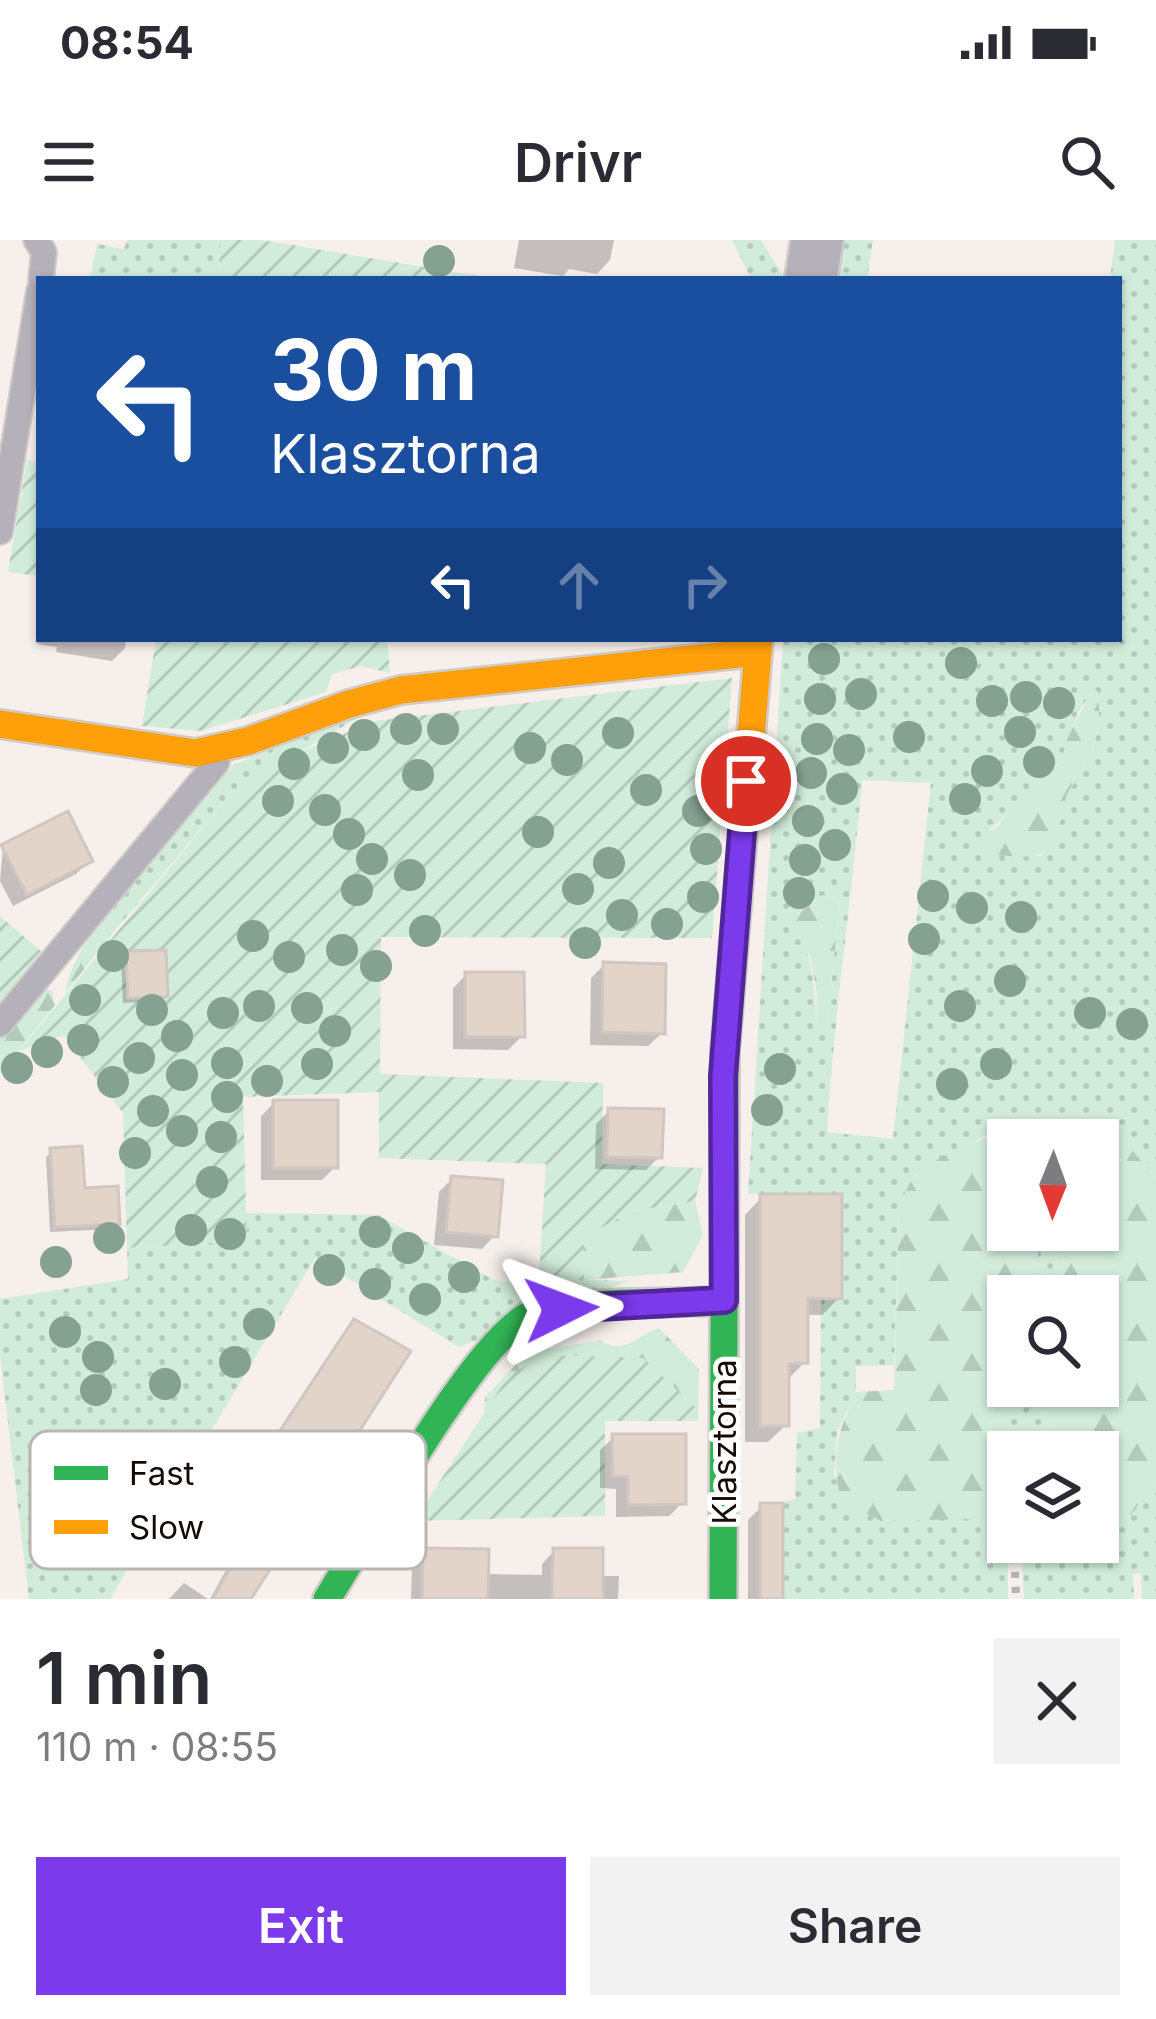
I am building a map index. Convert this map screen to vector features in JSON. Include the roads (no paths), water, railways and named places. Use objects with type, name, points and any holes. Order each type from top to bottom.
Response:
[{"type":"street","points":[[0,724],[180,752],[223,748],[401,690],[759,646]]},
{"type":"street","name":"Klasztorna","points":[[723,1599],[723,1076],[759,646]]},
{"type":"street","points":[[426,1443],[477,1362],[511,1327],[546,1311],[724,1300]]},
{"type":"street","points":[[327,1599],[346,1569]]},
{"type":"lane","points":[[36,240],[44,252],[41,276]]},
{"type":"lane","points":[[0,532],[36,310]]},
{"type":"lane","points":[[0,1024],[208,775],[223,748]]}]
